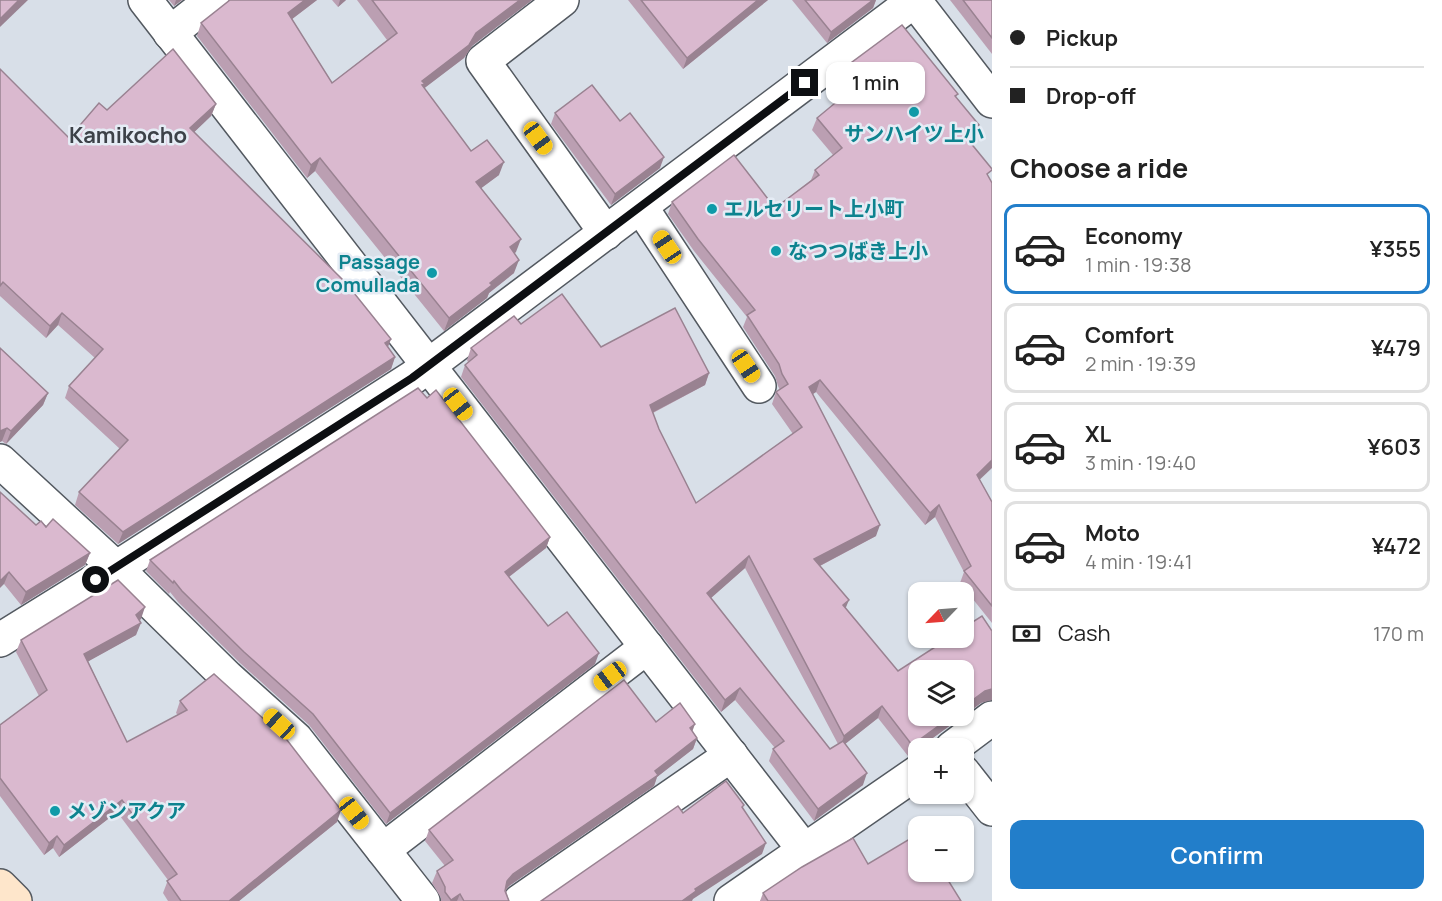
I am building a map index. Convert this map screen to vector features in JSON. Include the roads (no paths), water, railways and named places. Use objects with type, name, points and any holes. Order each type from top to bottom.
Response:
[{"type":"main road","points":[[0,886],[15,901]]},
{"type":"street","points":[[145,0],[805,850]]},
{"type":"street","points":[[170,33],[212,0]]},
{"type":"street","points":[[562,0],[483,61],[606,233]]},
{"type":"street","points":[[0,640],[428,367],[915,0],[992,101]]},
{"type":"street","points":[[640,207],[759,386]]},
{"type":"street","points":[[0,461],[116,568],[226,677],[296,739],[423,901]]},
{"type":"street","points":[[383,850],[647,647]]},
{"type":"street","points":[[965,738],[992,718]]},
{"type":"street","points":[[520,901],[731,755]]},
{"type":"street","points":[[731,901],[908,779]]},
{"type":"street","points":[[974,786],[992,809]]},
{"type":"place","name":"サンハイツ上小","points":[[914,112]]},
{"type":"place","name":"エルセリート上小町","points":[[712,209]]},
{"type":"place","name":"なつつばき上小","points":[[776,251]]},
{"type":"place","name":"Passage Comullada","points":[[432,273]]},
{"type":"place","name":"メゾンアクア","points":[[55,811]]},
{"type":"district","name":"Kamikocho","points":[[128,135]]}]
